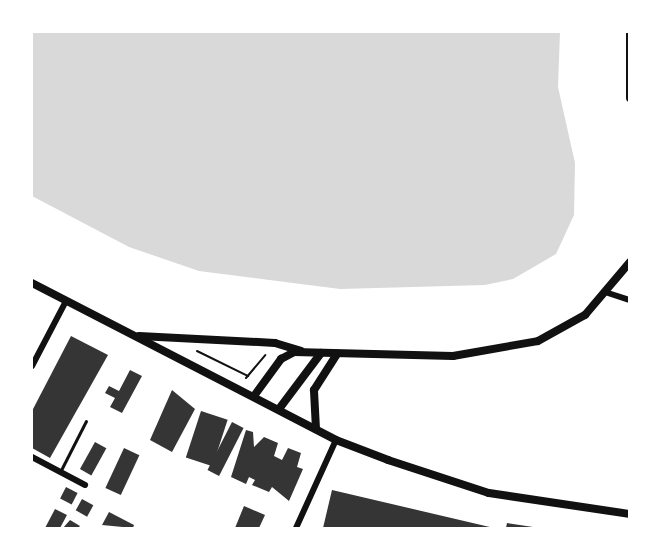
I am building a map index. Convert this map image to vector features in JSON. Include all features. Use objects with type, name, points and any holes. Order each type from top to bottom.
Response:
[{"type":"street","points":[[630,34],[630,98]]},
{"type":"street","points":[[137,336],[275,343],[302,352],[337,354],[453,356],[518,347],[564,329],[608,293],[630,262]]},
{"type":"street","points":[[32,283],[336,440],[489,493],[630,514]]},
{"type":"street","points":[[608,293],[630,300]]},
{"type":"street","points":[[32,366],[66,301]]},
{"type":"street","points":[[254,396],[281,359],[302,352]]},
{"type":"street","points":[[279,410],[321,353]]},
{"type":"street","points":[[316,429],[314,390],[337,354]]},
{"type":"street","points":[[296,528],[336,440]]},
{"type":"street","points":[[32,457],[85,485]]},
{"type":"lane","points":[[60,472],[86,421]]},
{"type":"path","points":[[194,350],[247,377],[254,372],[268,351]]},
{"type":"shaded area","points":[[32,32],[560,32],[558,87],[575,163],[574,215],[556,254],[513,279],[485,285],[340,289],[199,271],[129,247],[32,196]]},
{"type":"building","points":[[71,336],[108,355],[50,458],[32,448],[32,411]]},
{"type":"building","points":[[130,370],[142,376],[122,413],[110,407],[115,398],[105,393],[109,386],[119,391]]},
{"type":"building","points":[[172,390],[195,409],[172,452],[150,440]]},
{"type":"building","points":[[201,411],[228,420],[212,466],[186,458]]},
{"type":"building","points":[[232,422],[244,428],[219,476],[207,470]]},
{"type":"building","points":[[246,430],[253,432],[254,447],[264,437],[278,443],[274,456],[282,460],[288,448],[301,453],[297,467],[303,469],[289,501],[272,487],[269,492],[252,485],[255,480],[249,477],[246,484],[231,477]]},
{"type":"building","points":[[95,442],[106,448],[91,475],[80,469]]},
{"type":"building","points":[[124,448],[139,455],[121,495],[105,488]]},
{"type":"building","points":[[66,487],[78,493],[72,504],[60,499]]},
{"type":"building","points":[[332,490],[494,528],[323,528]]},
{"type":"building","points":[[82,499],[93,505],[87,517],[76,510]]},
{"type":"building","points":[[244,506],[265,515],[259,528],[235,528]]},
{"type":"building","points":[[55,509],[67,515],[60,528],[45,528]]},
{"type":"building","points":[[109,512],[134,525],[133,528],[102,525]]},
{"type":"building","points":[[70,520],[80,526],[63,528]]},
{"type":"building","points":[[507,523],[533,527],[533,528],[506,528]]}]
